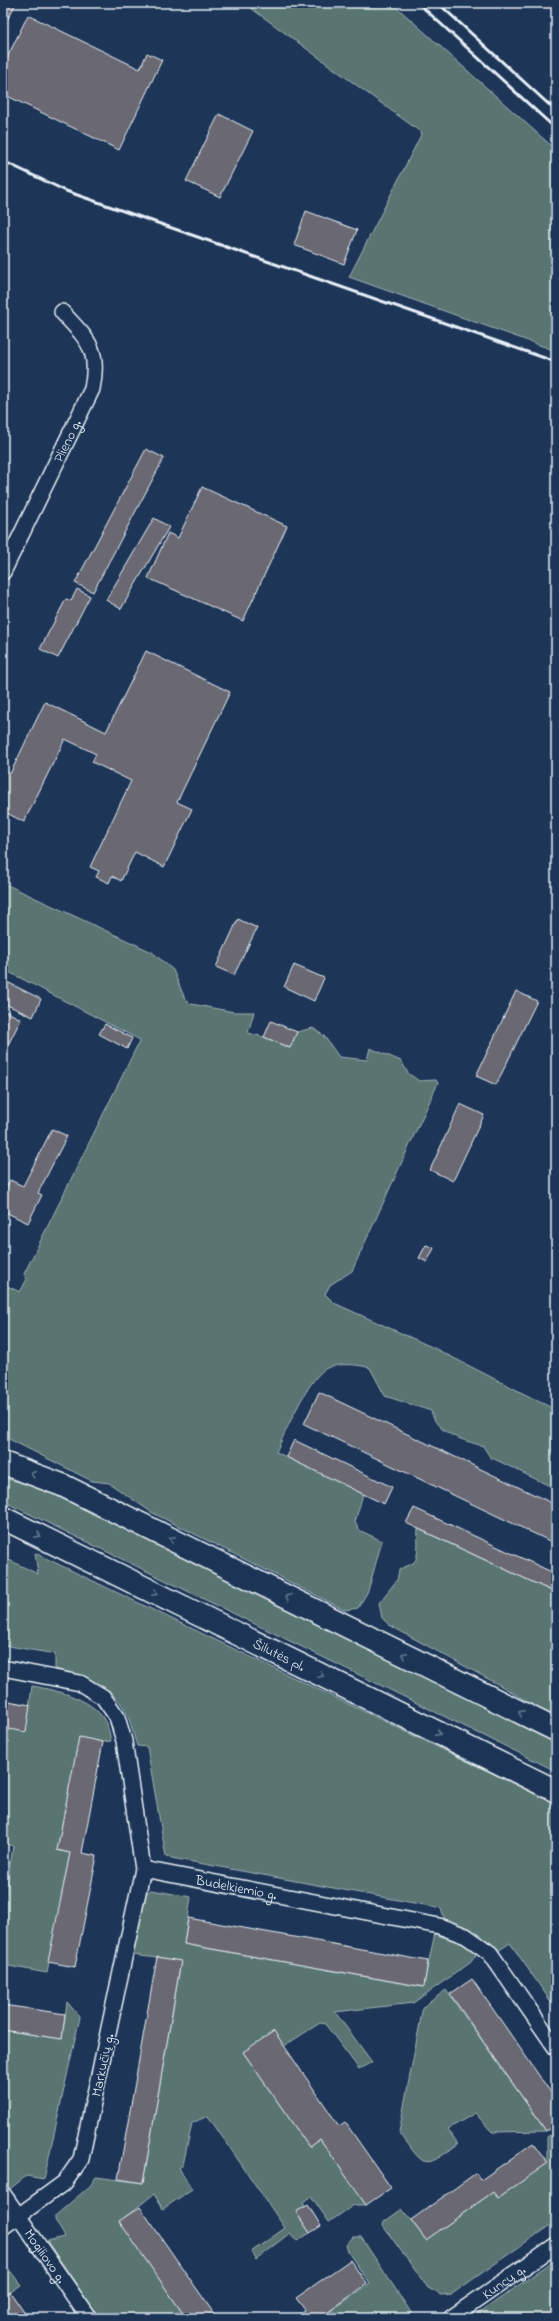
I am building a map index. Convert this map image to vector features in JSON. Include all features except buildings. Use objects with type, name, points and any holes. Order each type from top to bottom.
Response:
[{"type":"main road","points":[[3,1463],[62,1485],[556,1730]]},
{"type":"main road","name":"Šilutės pl.","points":[[3,1518],[556,1791]]},
{"type":"street","name":"Plieno g.","points":[[3,572],[92,389],[95,370],[93,353],[86,338],[62,312]]},
{"type":"street","points":[[3,1668],[80,1683],[104,1697],[114,1712],[124,1741],[143,1869]]},
{"type":"street","name":"Budelkiemio g.","points":[[143,1869],[439,1926],[466,1936],[490,1953],[556,2048]]},
{"type":"street","name":"Markučių g.","points":[[3,2227],[65,2182],[81,2159],[143,1869]]},
{"type":"street","name":"Mogiliovo g.","points":[[3,2194],[89,2318]]},
{"type":"street","name":"Kuncų g.","points":[[451,2318],[556,2245]]},
{"type":"green space","points":[[244,3],[392,3],[556,150],[556,351],[349,277],[422,133]]},
{"type":"green space","points":[[3,883],[152,952],[173,970],[185,999],[191,1004],[234,1012],[254,1012],[248,1033],[264,1037],[289,1048],[297,1032],[313,1028],[324,1036],[339,1057],[367,1060],[370,1048],[401,1061],[408,1073],[419,1081],[436,1080],[438,1083],[352,1271],[330,1285],[325,1294],[334,1303],[434,1348],[556,1410],[556,1489],[490,1457],[483,1446],[451,1435],[444,1431],[434,1419],[431,1411],[385,1396],[370,1368],[337,1365],[327,1368],[320,1373],[305,1393],[276,1452],[363,1494],[355,1522],[359,1530],[382,1541],[368,1591],[358,1608],[345,1610],[151,1512],[109,1483],[92,1481],[3,1436],[3,1284],[20,1292],[27,1279],[24,1274],[140,1040],[3,969]]},
{"type":"green space","points":[[3,1478],[53,1490],[556,1738],[556,1771],[3,1501]]},
{"type":"green space","points":[[418,1529],[556,1593],[556,1719],[503,1687],[389,1625],[382,1618],[379,1603],[397,1580],[399,1570],[413,1563],[417,1557]]},
{"type":"green space","points":[[35,1553],[556,1804],[556,2009],[510,1943],[498,1951],[445,1921],[441,1908],[166,1857],[147,1747],[137,1746],[127,1714],[119,1701],[112,1694],[94,1682],[75,1674],[55,1669],[55,1654],[3,1645],[3,1557],[38,1574]]},
{"type":"green space","points":[[32,1686],[53,1690],[75,1697],[95,1709],[107,1726],[111,1741],[103,1742],[79,1738],[57,1850],[70,1853],[47,1973],[3,1965],[3,1912],[13,1846],[3,1843],[3,1728],[26,1731]]},
{"type":"green space","points":[[151,1890],[191,1897],[184,1944],[423,1987],[435,1933],[476,1949],[475,1957],[470,1963],[413,2003],[335,2012],[372,2062],[359,2069],[325,2024],[320,2023],[284,2046],[243,2052],[309,2147],[320,2139],[366,2205],[354,2205],[329,2222],[311,2196],[303,2202],[305,2207],[296,2212],[310,2233],[297,2241],[290,2233],[256,2259],[251,2252],[285,2228],[208,2116],[192,2123],[183,2165],[179,2168],[192,2189],[163,2209],[154,2194],[120,2221],[186,2318],[99,2318],[47,2241],[65,2237],[55,2220],[55,2216],[90,2186],[96,2177],[143,2183],[181,1961],[133,1955],[145,1894]]},
{"type":"green space","points":[[446,1990],[546,2131],[492,2132],[475,2113],[448,2129],[458,2144],[437,2159],[430,2161],[424,2161],[419,2158],[399,2132],[423,2007]]},
{"type":"green space","points":[[67,2002],[80,2017],[44,2179],[26,2176],[10,2189],[3,2180],[3,2030],[62,2039]]},
{"type":"green space","points":[[556,2131],[556,2221],[452,2294],[441,2295],[428,2288],[383,2226],[384,2222],[402,2209],[426,2240],[493,2192],[498,2198],[547,2163],[547,2137]]},
{"type":"green space","points":[[353,2237],[361,2237],[412,2314],[413,2318],[320,2318],[370,2284],[348,2252],[346,2245]]},
{"type":"green space","points":[[556,2259],[556,2318],[472,2318]]},
{"type":"green space","points":[[3,2265],[11,2272],[21,2285],[3,2297]]},
{"type":"railway","points":[[418,3],[556,129]]},
{"type":"railway","points":[[438,3],[556,111]]},
{"type":"railway","points":[[3,161],[66,191],[556,362]]}]
